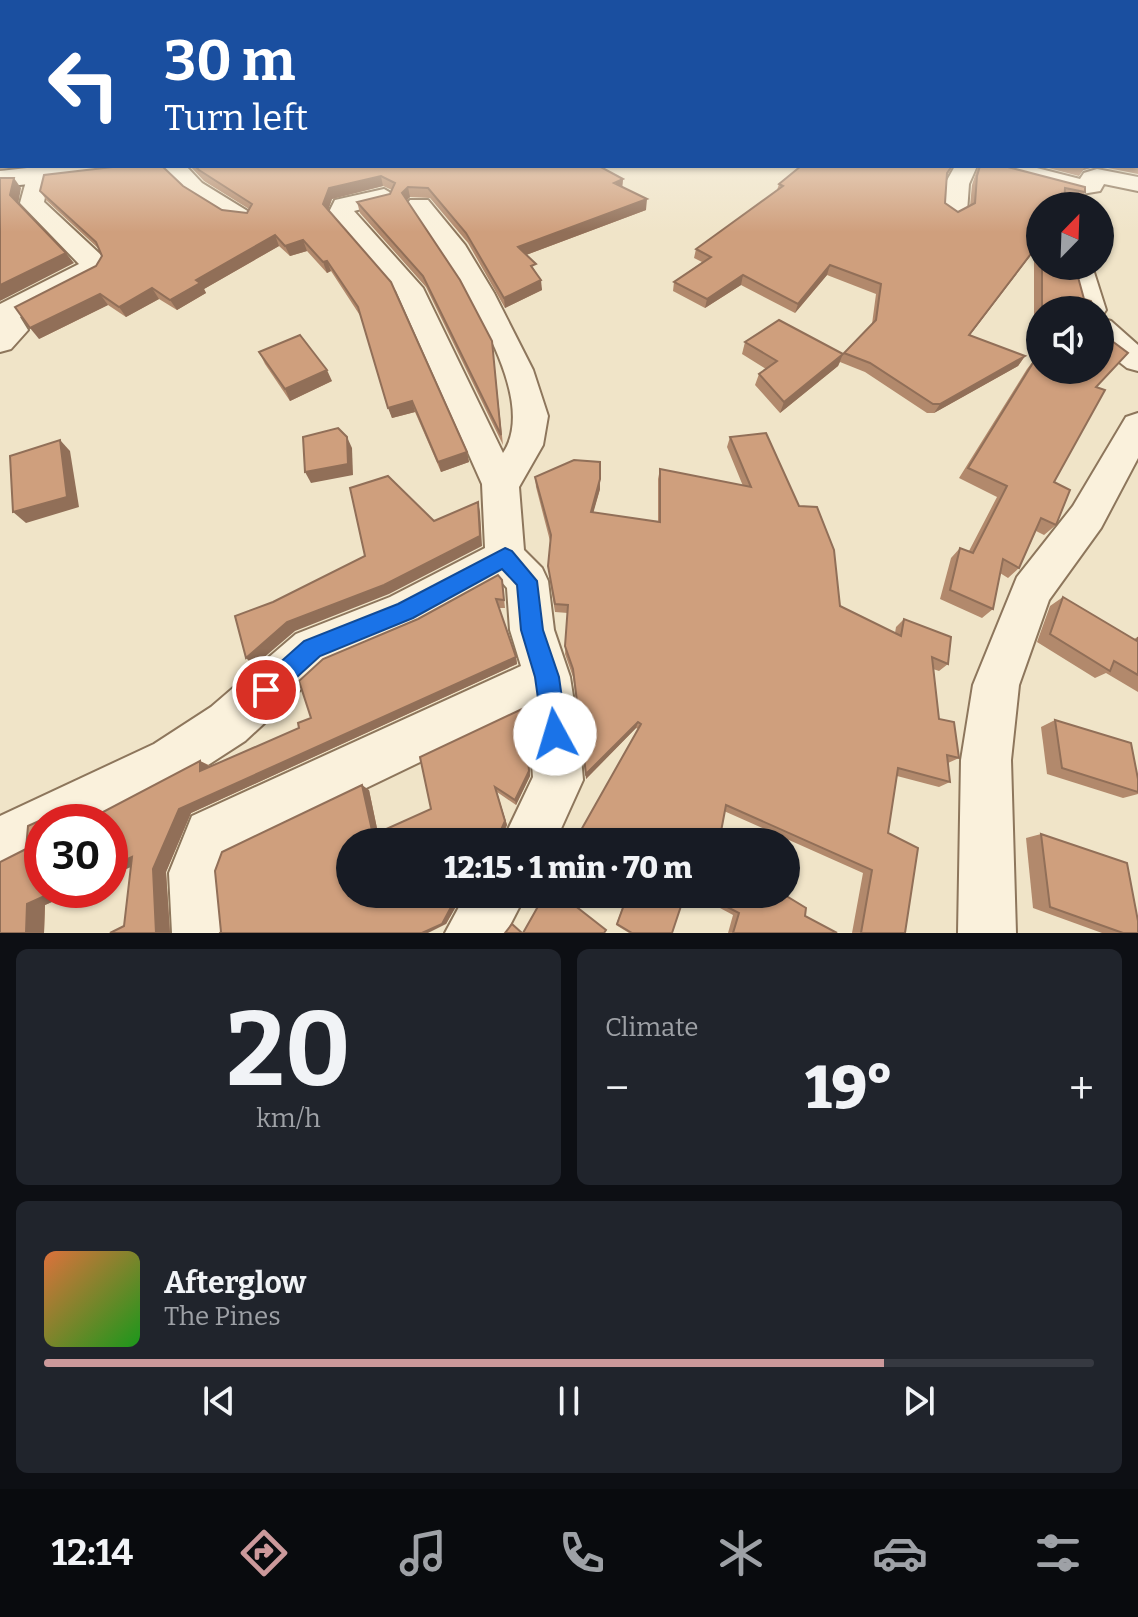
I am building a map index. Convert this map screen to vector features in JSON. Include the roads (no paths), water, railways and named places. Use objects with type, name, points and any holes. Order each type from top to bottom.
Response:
[{"type":"main road","points":[[0,179],[105,168]]},
{"type":"street","points":[[176,168],[194,188],[242,215]]},
{"type":"street","points":[[955,212],[957,184],[965,168]]},
{"type":"street","points":[[1008,168],[1071,192]]},
{"type":"street","points":[[0,342],[13,330],[4,314],[92,268],[92,261],[36,210],[32,197],[39,174]]},
{"type":"street","points":[[1085,192],[1092,186],[1092,178],[1097,176],[1138,184]]},
{"type":"street","points":[[384,196],[344,205],[341,212],[389,262],[409,288],[500,484],[505,557],[527,581],[532,630],[547,677],[558,780],[535,828]]},
{"type":"street","points":[[419,205],[460,257],[530,401],[532,429],[520,457],[500,484]]},
{"type":"street","points":[[1114,344],[1138,360]]},
{"type":"street","points":[[987,933],[986,760],[996,685],[1032,590],[1087,517],[1135,438]]},
{"type":"street","points":[[81,804],[171,761],[228,724],[312,649],[405,611],[505,557]]},
{"type":"street","points":[[201,933],[196,873],[211,835],[547,677]]},
{"type":"street","points":[[0,843],[24,831]]},
{"type":"street","points":[[474,933],[489,908]]}]
